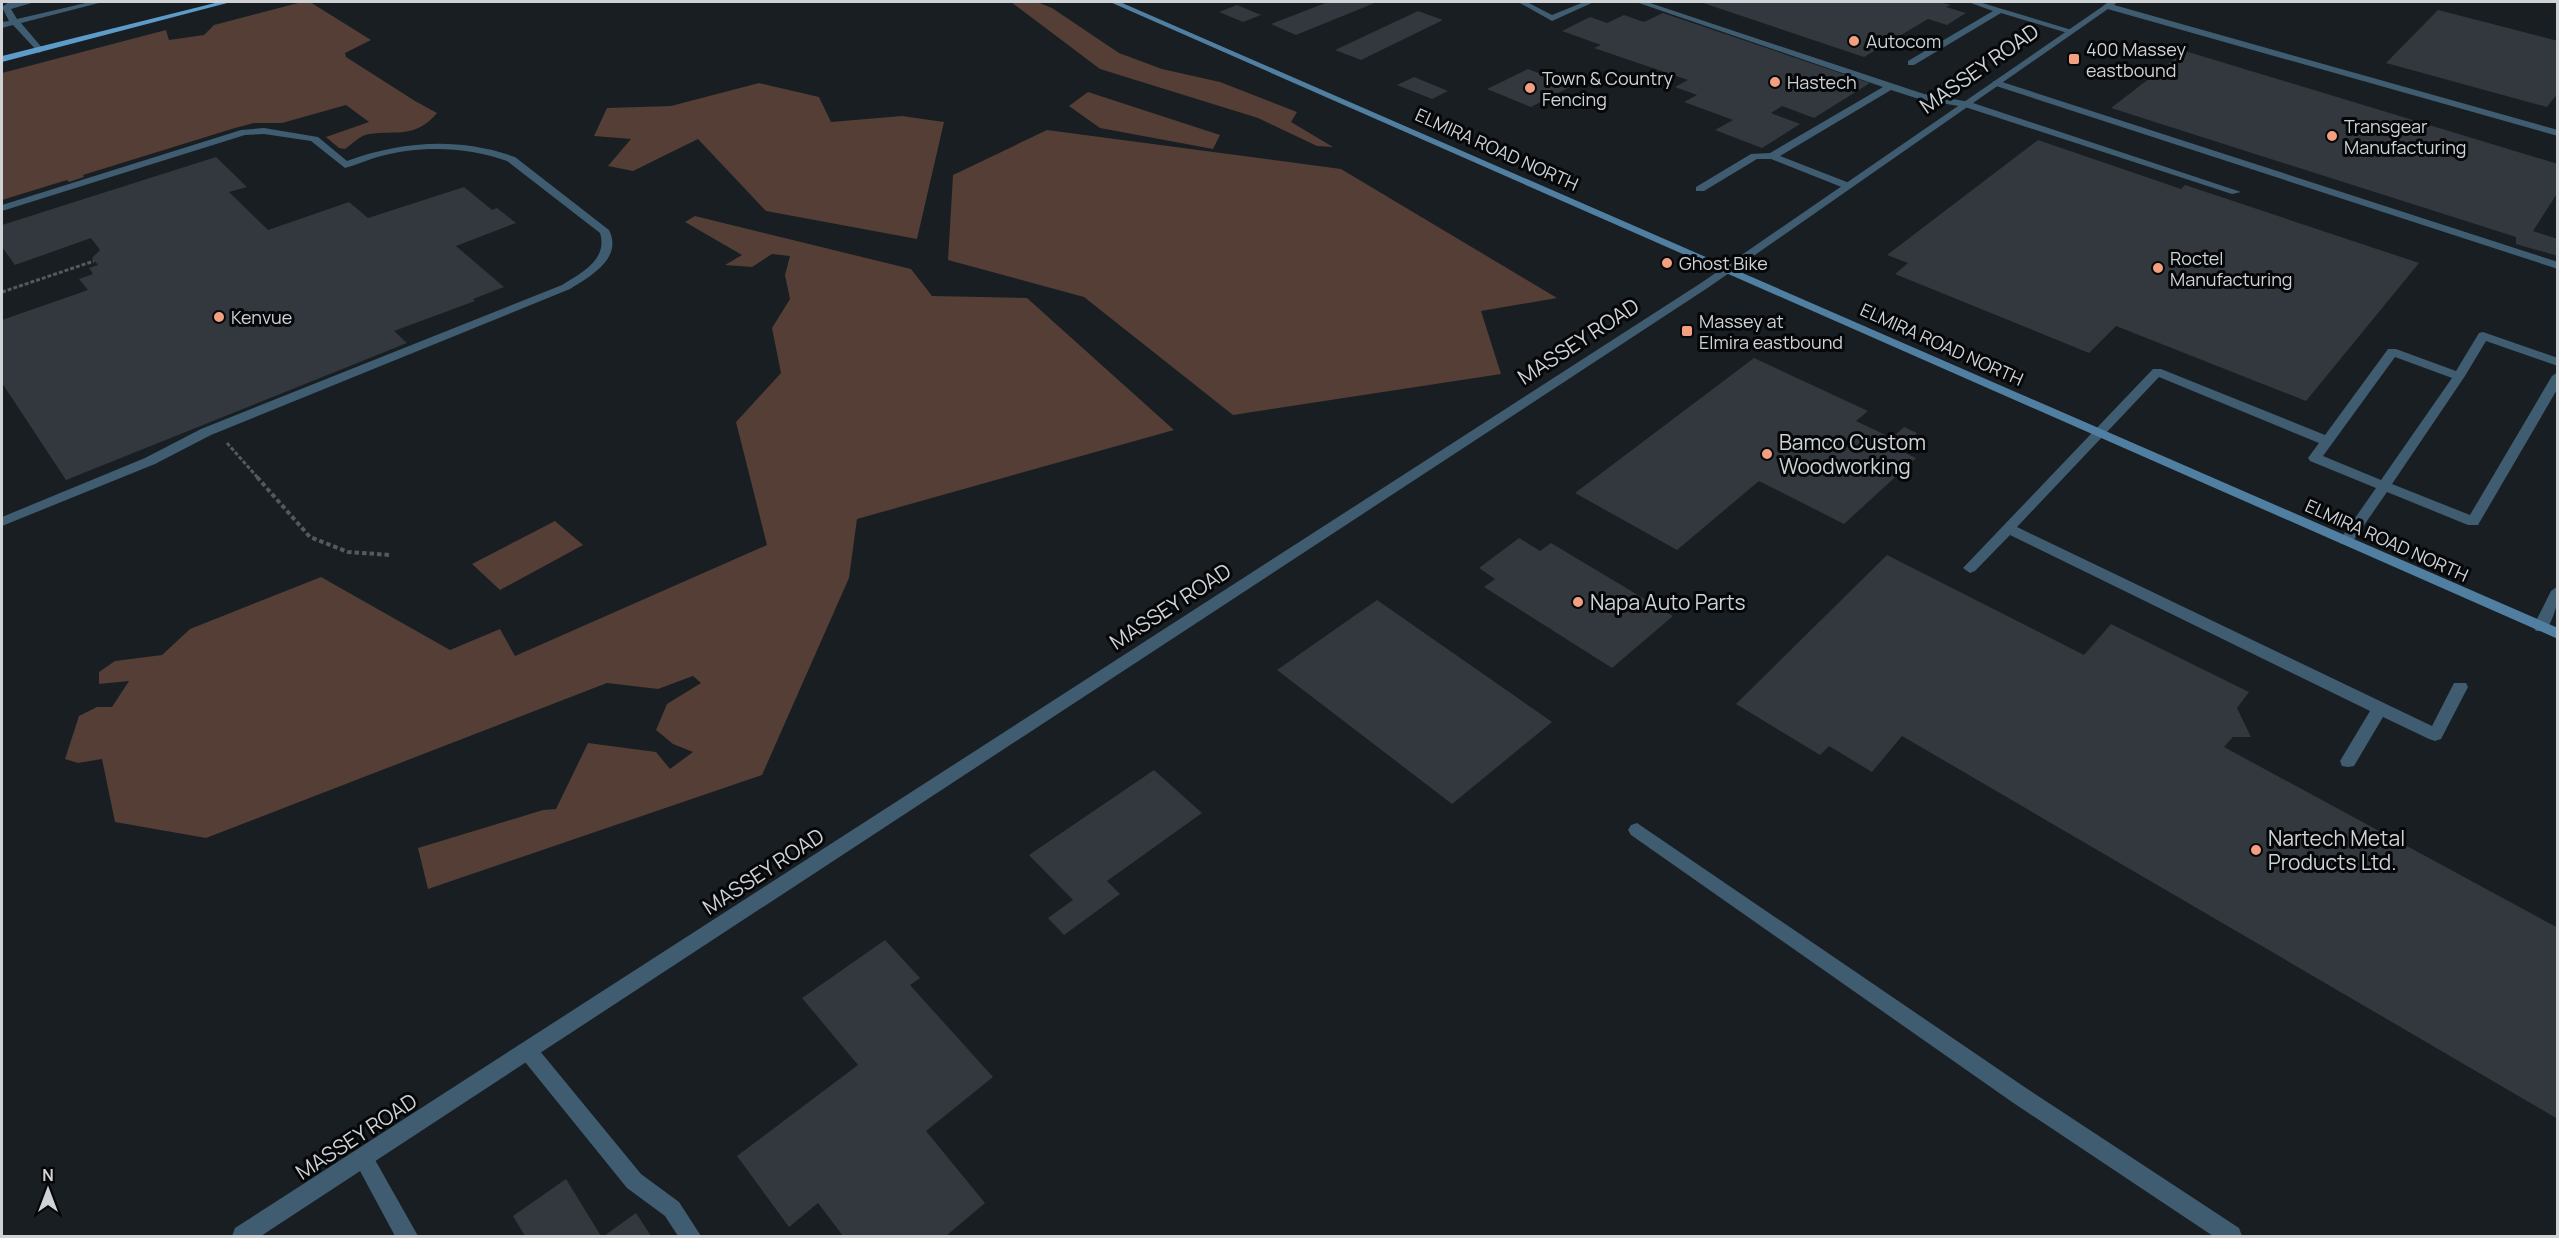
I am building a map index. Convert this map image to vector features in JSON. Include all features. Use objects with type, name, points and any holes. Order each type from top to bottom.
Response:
[{"type":"main road","points":[[2,59],[227,2]]},
{"type":"main road","name":"ELMIRA ROAD NORTH","points":[[1114,2],[2558,634]]},
{"type":"street","points":[[31,2],[8,6],[6,10],[39,50]]},
{"type":"street","points":[[2,25],[99,2]]},
{"type":"street","points":[[1522,2],[1552,18],[1586,3]]},
{"type":"street","points":[[1573,2],[1586,3]]},
{"type":"street","points":[[1640,2],[1922,97],[1966,104],[2236,192]]},
{"type":"street","points":[[1972,2],[2071,31]]},
{"type":"street","points":[[2110,4],[2556,133]]},
{"type":"street","name":"MASSEY ROAD","points":[[243,1236],[1728,269],[2110,4]]},
{"type":"street","points":[[1911,63],[2000,10]]},
{"type":"street","points":[[1996,83],[2558,266]]},
{"type":"street","points":[[1772,156],[1891,86]]},
{"type":"street","points":[[2,208],[244,132],[264,131],[314,139],[345,165],[382,152],[407,148],[458,148],[498,153],[511,159],[605,232],[609,241],[608,249],[602,258],[585,275],[566,287],[214,429],[150,461],[2,522]]},
{"type":"street","points":[[1700,189],[1755,156],[1772,156],[1848,186]]},
{"type":"street","points":[[2346,541],[2385,487],[2483,336],[2558,362]]},
{"type":"street","points":[[2459,376],[2392,352],[2314,458],[2473,522],[2558,376]]},
{"type":"street","points":[[1970,568],[2157,372],[2327,441]]},
{"type":"street","points":[[2008,528],[2435,735],[2460,687]]},
{"type":"street","points":[[2541,627],[2558,591]]},
{"type":"street","points":[[2348,761],[2380,708]]},
{"type":"street","points":[[1637,830],[2019,1095],[2230,1236]]},
{"type":"street","points":[[528,1051],[634,1181],[672,1209],[690,1236]]},
{"type":"street","points":[[363,1158],[407,1236]]},
{"type":"path","points":[[2,292],[94,261]]},
{"type":"path","points":[[214,429],[310,537],[325,546],[347,553],[369,556],[390,555]]},
{"type":"shaded area","points":[[302,2],[310,2],[371,40],[345,53],[346,57],[437,113],[421,127],[405,132],[366,135],[345,149],[339,148],[326,137],[369,122],[346,105],[282,123],[254,123],[83,175],[84,177],[69,182],[67,180],[2,200],[2,73],[166,30],[169,40],[204,35],[214,25]]},
{"type":"shaded area","points":[[1011,2],[1037,2],[1052,8],[1119,53],[1162,69],[1220,82],[1297,112],[1291,122],[1333,147],[1317,146],[1258,118],[1100,69]]},
{"type":"shaded area","points":[[759,83],[819,97],[831,122],[902,116],[944,122],[917,239],[766,211],[698,139],[633,171],[608,166],[631,139],[594,136],[607,108],[671,106]]},
{"type":"shaded area","points":[[1088,92],[1220,135],[1213,149],[1100,128],[1069,106]]},
{"type":"shaded area","points":[[1047,130],[1341,169],[1557,298],[1481,311],[1501,374],[1233,415],[1084,297],[948,260],[953,175]]},
{"type":"shaded area","points":[[695,216],[911,269],[932,296],[1027,298],[1174,430],[857,519],[849,578],[762,775],[428,889],[418,848],[543,810],[556,809],[588,743],[656,752],[670,769],[693,752],[673,744],[656,730],[667,704],[701,683],[693,676],[658,689],[607,683],[206,838],[115,822],[102,759],[78,763],[65,759],[79,716],[97,707],[112,707],[129,681],[99,684],[99,672],[115,661],[162,655],[190,629],[321,577],[450,650],[500,629],[515,656],[767,545],[736,422],[781,373],[772,328],[790,299],[785,275],[790,256],[772,254],[752,267],[725,265],[742,255],[685,222]]},
{"type":"shaded area","points":[[555,521],[583,545],[500,590],[472,564]]},
{"type":"building","points":[[1328,2],[1377,2],[1296,35],[1271,24]]},
{"type":"building","name":"Autocom","points":[[1700,2],[1940,2],[1951,5],[1946,7],[1966,13],[1947,25],[1928,19],[1864,57]]},
{"type":"building","points":[[1237,5],[1261,15],[1243,22],[1219,12]]},
{"type":"building","points":[[2438,10],[2558,41],[2558,93],[2547,107],[2386,63]]},
{"type":"building","points":[[1418,11],[1443,20],[1361,60],[1335,50]]},
{"type":"building","name":"Hastech","points":[[1663,13],[1870,83],[1814,118],[1782,106],[1771,113],[1800,124],[1762,148],[1715,130],[1733,120],[1684,102],[1697,95],[1675,87],[1688,80],[1594,48],[1601,45],[1562,31],[1590,17],[1607,23],[1624,15],[1644,22]]},
{"type":"building","name":"Transgear Manufacturing","points":[[2185,51],[2558,164],[2558,192],[2533,231],[2558,239],[2558,256],[2516,244],[2516,237],[2111,108]]},
{"type":"building","name":"Town & Country Fencing","points":[[1528,69],[1572,86],[1531,107],[1487,89]]},
{"type":"building","points":[[1414,77],[1448,91],[1432,99],[1397,85]]},
{"type":"building","name":"Roctel Manufacturing","points":[[2038,140],[2181,189],[2185,185],[2419,263],[2306,401],[2116,326],[2089,353],[1895,274],[1908,263],[1887,255]]},
{"type":"building","name":"Kenvue","points":[[216,157],[247,187],[229,192],[268,230],[349,202],[368,218],[464,187],[492,210],[497,208],[516,223],[456,246],[504,287],[473,299],[475,301],[394,331],[407,343],[66,480],[2,383],[2,320],[88,290],[79,279],[93,274],[89,268],[98,265],[92,258],[100,250],[91,238],[15,265],[2,247],[2,225]]},
{"type":"building","name":"Bamco Custom Woodworking","points":[[1754,358],[1868,411],[1856,421],[1892,438],[1904,427],[1917,433],[1899,450],[1916,458],[1844,524],[1759,481],[1677,550],[1575,493]]},
{"type":"building","name":"Napa Auto Parts","points":[[1519,538],[1540,551],[1551,543],[1673,616],[1612,668],[1484,587],[1495,579],[1479,568]]},
{"type":"building","name":"Nartech Metal Products Ltd.","points":[[1887,555],[2084,655],[2111,624],[2249,692],[2237,708],[2251,737],[2233,737],[2224,747],[2558,928],[2558,1119],[1902,736],[1872,772],[1829,746],[1820,755],[1736,704]]},
{"type":"building","points":[[1377,600],[1552,722],[1452,804],[1277,670]]},
{"type":"building","points":[[1154,770],[1202,813],[1107,881],[1120,894],[1064,935],[1048,918],[1073,900],[1029,855]]},
{"type":"building","points":[[885,940],[920,978],[910,985],[993,1077],[926,1131],[985,1203],[946,1236],[843,1236],[818,1203],[789,1227],[737,1156],[858,1065],[802,998]]},
{"type":"building","points":[[566,1179],[601,1236],[525,1236],[513,1216]]},
{"type":"building","points":[[636,1213],[651,1236],[604,1236]]},
{"type":"place","name":"Autocom","points":[[1854,41]]},
{"type":"place","name":"400 Massey eastbound","points":[[2074,59]]},
{"type":"place","name":"Hastech","points":[[1775,82]]},
{"type":"place","name":"Town & Country Fencing","points":[[1530,88]]},
{"type":"place","name":"Transgear Manufacturing","points":[[2332,136]]},
{"type":"place","name":"Ghost Bike","points":[[1667,263]]},
{"type":"place","name":"Roctel Manufacturing","points":[[2158,268]]},
{"type":"place","name":"Kenvue","points":[[219,317]]},
{"type":"place","name":"Massey at Elmira eastbound","points":[[1687,331]]},
{"type":"place","name":"Bamco Custom Woodworking","points":[[1767,454]]},
{"type":"place","name":"Napa Auto Parts","points":[[1578,602]]},
{"type":"place","name":"Nartech Metal Products Ltd.","points":[[2256,850]]}]
